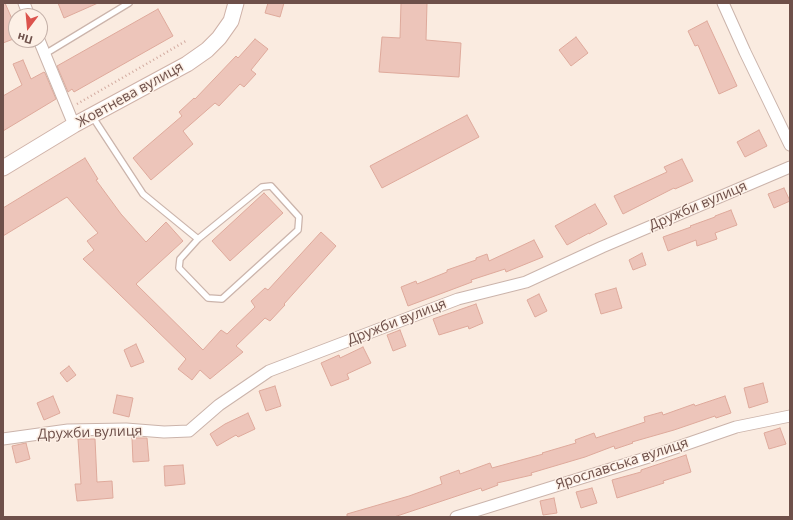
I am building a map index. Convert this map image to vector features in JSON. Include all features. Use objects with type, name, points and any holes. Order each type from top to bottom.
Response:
[{"type":"main road","name":"Жовтнева вулиця","points":[[3,168],[74,125],[187,64],[207,50],[220,38],[231,21],[236,3]]},
{"type":"street","points":[[723,3],[790,145]]},
{"type":"street","points":[[42,48],[74,125]]},
{"type":"street","name":"Дружби вулиця","points":[[3,439],[68,430],[126,429],[164,432],[189,431],[219,405],[269,371],[458,299],[526,282],[602,247],[790,167]]},
{"type":"street","name":"Ярославська вулиця","points":[[456,517],[652,456],[736,427],[790,416]]},
{"type":"lane","points":[[45,54],[129,3]]},
{"type":"lane","points":[[92,116],[143,194],[198,239]]},
{"type":"lane","points":[[271,186],[299,217],[298,230],[222,299],[208,298],[179,268],[180,259],[198,239],[262,187],[271,186]]},
{"type":"path","points":[[67,109],[186,41]]},
{"type":"building","points":[[3,3],[5,3],[8,10],[8,41],[3,43]]},
{"type":"building","points":[[58,3],[98,3],[64,18]]},
{"type":"building","points":[[268,3],[284,3],[280,17],[265,13]]},
{"type":"building","points":[[401,3],[427,3],[426,40],[461,43],[459,77],[379,72],[382,37],[400,38]]},
{"type":"building","points":[[158,9],[173,36],[74,92],[72,89],[68,92],[57,66]]},
{"type":"building","points":[[707,21],[737,86],[719,94],[698,45],[695,46],[688,31]]},
{"type":"building","points":[[576,37],[588,53],[571,66],[559,50]]},
{"type":"building","points":[[255,39],[268,49],[251,70],[256,74],[244,87],[240,84],[219,106],[215,103],[183,131],[193,144],[151,180],[133,158],[182,116],[179,112],[194,98],[195,99],[236,56],[238,58]]},
{"type":"building","points":[[23,60],[31,79],[44,72],[45,73],[56,99],[3,131],[3,96],[22,85],[13,64]]},
{"type":"building","points":[[467,115],[479,137],[382,188],[370,166]]},
{"type":"building","points":[[759,130],[767,146],[745,157],[737,142]]},
{"type":"building","points":[[85,158],[98,179],[96,180],[121,214],[146,242],[166,222],[183,241],[136,284],[203,350],[221,330],[227,334],[255,307],[251,301],[265,288],[268,290],[321,232],[336,246],[270,321],[265,318],[236,346],[243,352],[210,379],[200,370],[192,380],[178,369],[186,359],[83,259],[94,250],[87,241],[98,233],[67,197],[3,236],[3,208]]},
{"type":"building","points":[[682,159],[693,181],[675,189],[674,188],[623,214],[614,196],[667,172],[664,167]]},
{"type":"building","points":[[784,188],[790,201],[774,208],[768,194]]},
{"type":"building","points":[[264,193],[283,213],[230,261],[212,241]]},
{"type":"building","points":[[595,204],[607,224],[567,245],[555,226]]},
{"type":"building","points":[[731,210],[737,225],[715,233],[717,239],[697,246],[696,240],[668,251],[663,237]]},
{"type":"building","points":[[534,240],[543,257],[506,272],[505,269],[471,280],[472,282],[408,306],[401,287],[416,281],[417,284],[487,254],[489,261]]},
{"type":"building","points":[[642,253],[646,265],[633,270],[629,260]]},
{"type":"building","points":[[616,288],[622,308],[601,314],[595,294]]},
{"type":"building","points":[[539,294],[547,311],[535,317],[527,300]]},
{"type":"building","points":[[476,304],[483,323],[469,329],[468,326],[439,335],[433,319]]},
{"type":"building","points":[[400,330],[406,346],[393,351],[387,335]]},
{"type":"building","points":[[136,344],[144,362],[131,367],[124,350]]},
{"type":"building","points":[[363,347],[371,363],[347,374],[349,379],[331,386],[321,363],[339,355],[340,358]]},
{"type":"building","points":[[69,366],[76,375],[67,382],[60,373]]},
{"type":"building","points":[[763,383],[768,402],[749,408],[744,388]]},
{"type":"building","points":[[275,386],[281,406],[266,411],[259,391]]},
{"type":"building","points":[[117,395],[133,398],[129,417],[113,413]]},
{"type":"building","points":[[53,396],[60,413],[44,420],[37,403]]},
{"type":"building","points":[[725,396],[731,413],[716,418],[715,416],[632,442],[633,443],[615,449],[614,446],[585,457],[531,473],[532,475],[497,483],[498,485],[482,491],[481,488],[394,517],[347,517],[347,514],[409,496],[442,484],[440,477],[459,470],[460,474],[490,463],[492,468],[543,454],[542,453],[576,443],[575,440],[594,433],[596,438],[645,422],[644,417],[662,412],[663,415],[694,404],[695,406]]},
{"type":"building","points":[[248,413],[255,429],[238,437],[236,435],[217,446],[210,434],[225,424]]},
{"type":"building","points":[[780,428],[786,444],[769,449],[764,433]]},
{"type":"building","points":[[132,438],[147,438],[149,461],[133,462]]},
{"type":"building","points":[[78,439],[95,439],[97,482],[112,481],[113,498],[77,501],[75,484],[81,484]]},
{"type":"building","points":[[26,443],[30,459],[16,463],[12,446]]},
{"type":"building","points":[[686,455],[691,472],[663,481],[664,483],[617,498],[612,480],[641,472],[641,470]]},
{"type":"building","points":[[183,465],[185,484],[165,486],[164,466]]},
{"type":"building","points":[[592,488],[597,503],[581,508],[576,492]]},
{"type":"building","points":[[554,498],[557,513],[543,515],[540,501]]}]
